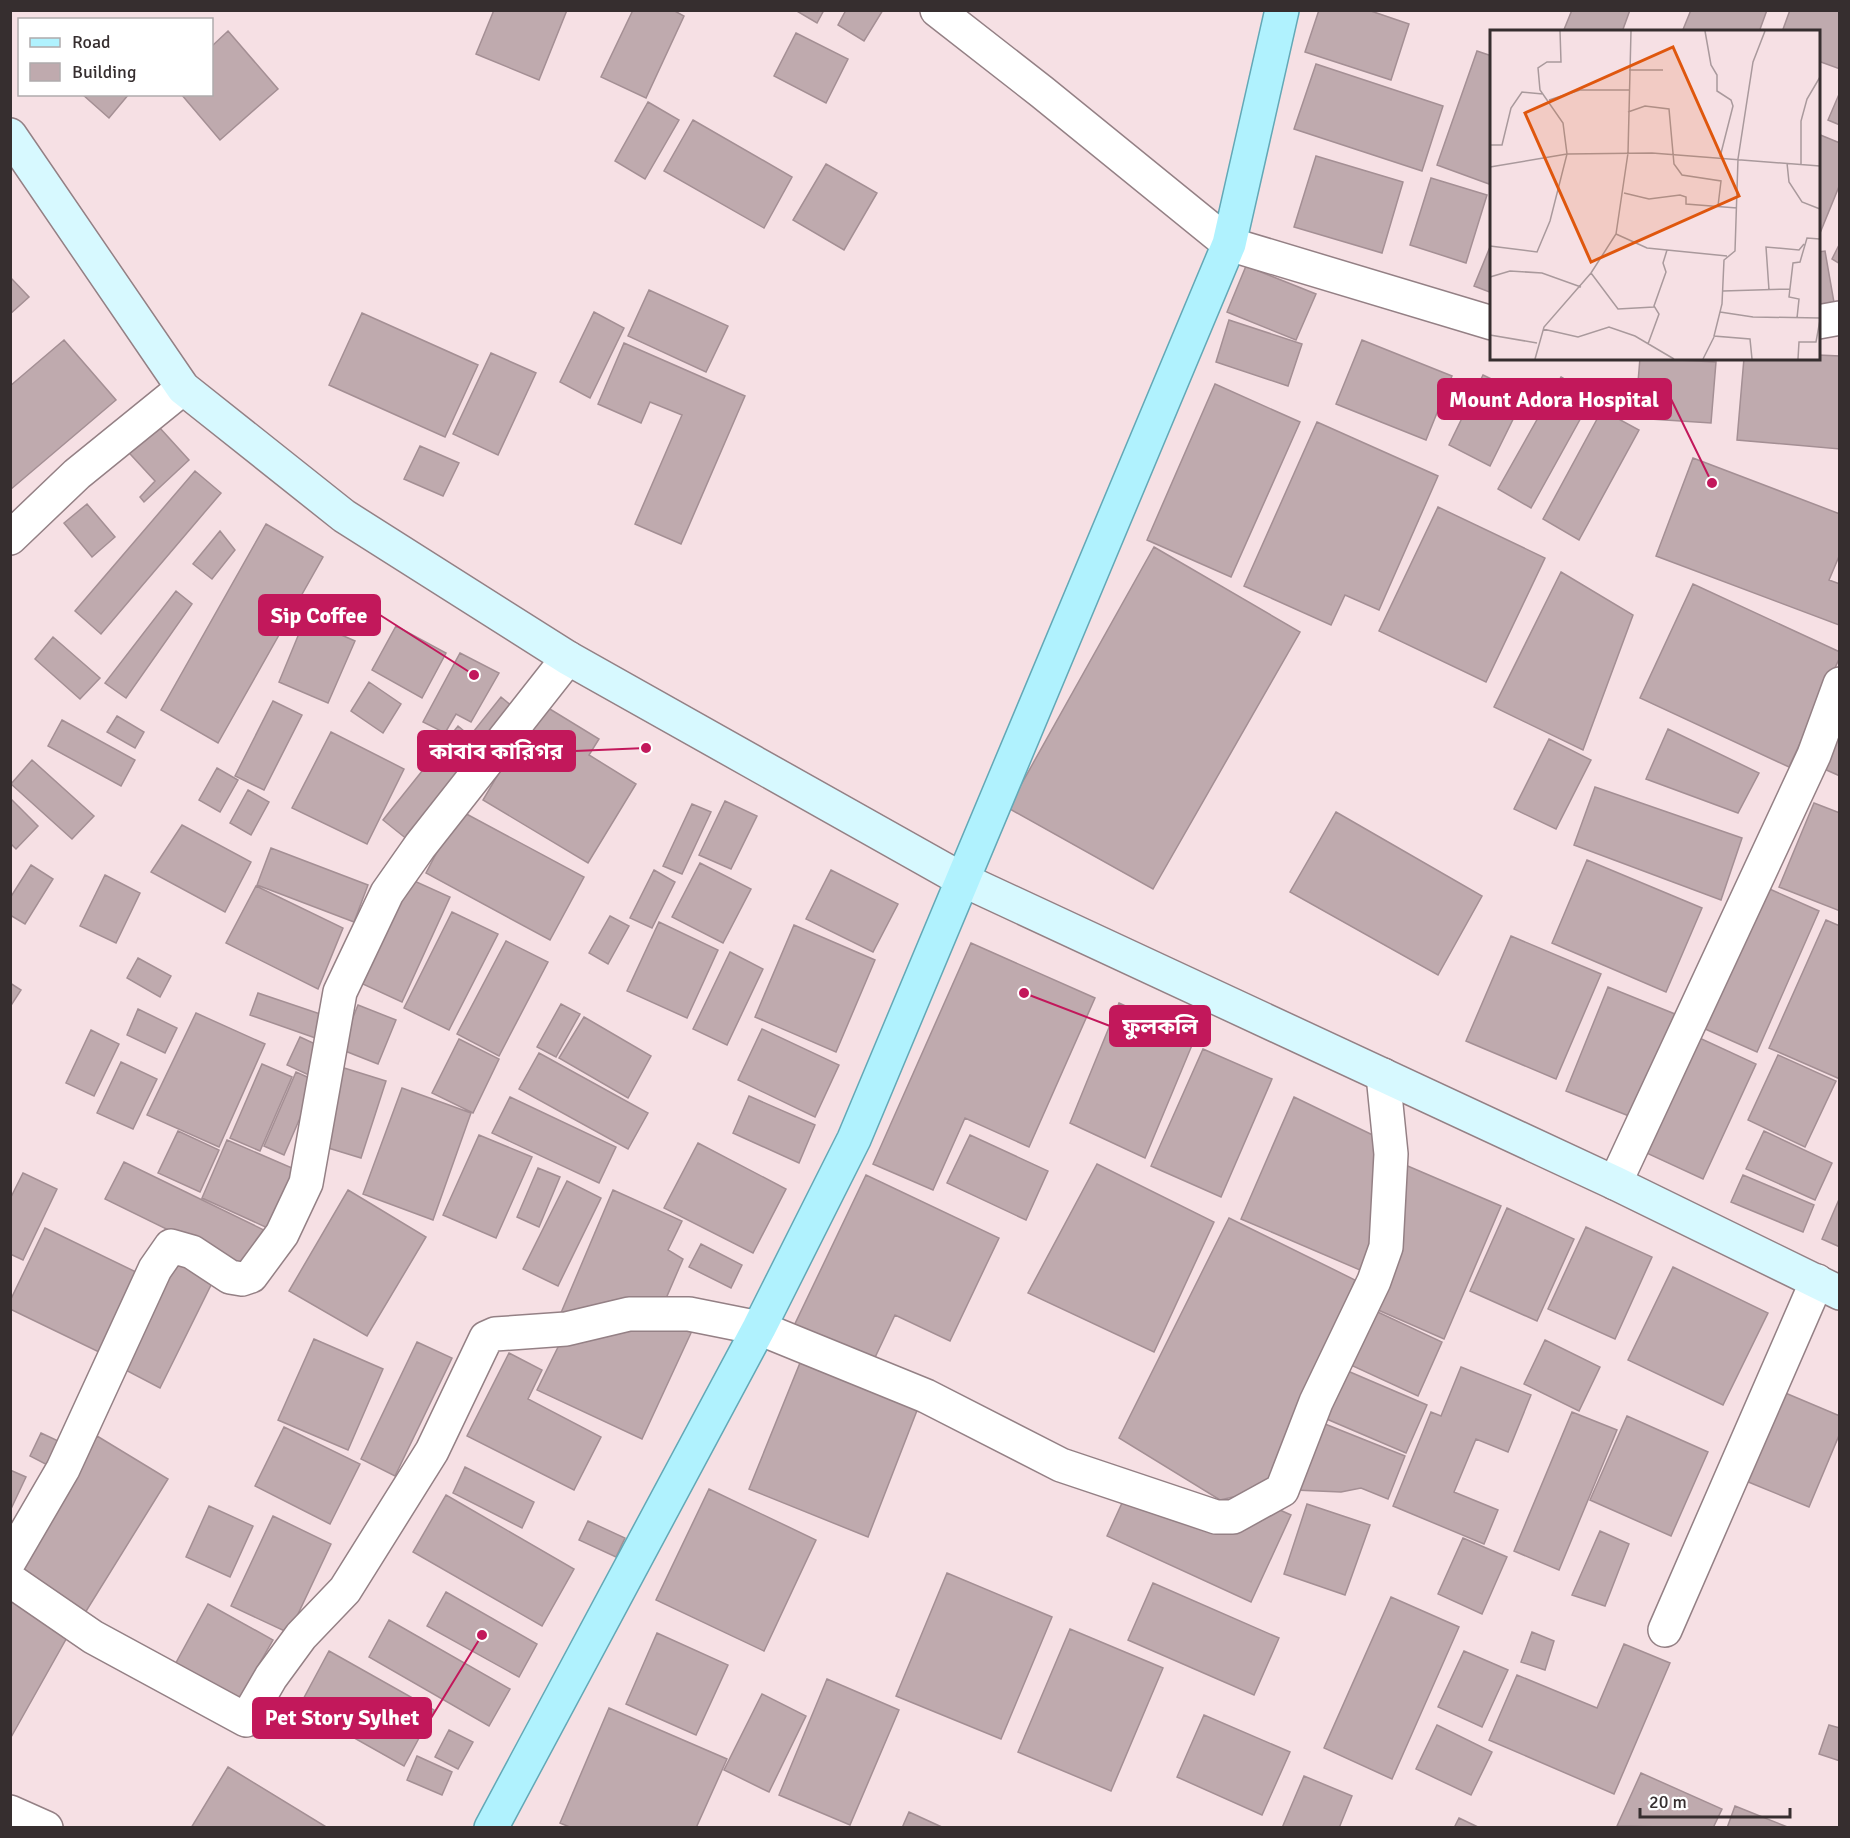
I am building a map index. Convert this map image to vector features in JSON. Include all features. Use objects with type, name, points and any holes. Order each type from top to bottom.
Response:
[{"type":"main road","points":[[497,1825],[759,1328],[854,1139],[1229,244],[1282,10]]},
{"type":"main road","points":[[10,135],[183,388],[344,516],[568,658],[961,879],[1615,1184],[1828,1287]]},
{"type":"street","points":[[937,10],[1229,244],[1490,323]]},
{"type":"street","points":[[1820,322],[1839,318]]},
{"type":"street","points":[[10,538],[77,474],[183,388]]},
{"type":"street","points":[[10,1560],[63,1469],[155,1269],[171,1246],[192,1252],[230,1277],[242,1279],[251,1276],[282,1234],[306,1183],[340,992],[387,893],[420,846],[568,658]]},
{"type":"street","points":[[1615,1184],[1814,755],[1839,684]]},
{"type":"street","points":[[10,1580],[93,1636],[246,1720],[271,1677],[301,1636],[345,1590],[432,1451],[486,1338],[495,1334],[566,1329],[629,1314],[689,1314],[759,1328],[926,1396],[1061,1465],[1216,1517],[1233,1516],[1282,1490],[1316,1402],[1374,1281],[1386,1247],[1391,1154],[1383,1075]]},
{"type":"street","points":[[1665,1630],[1828,1287]]},
{"type":"street","points":[[10,1812],[45,1827]]},
{"type":"building","points":[[494,10],[567,10],[539,80],[476,54]]},
{"type":"building","points":[[633,10],[673,10],[684,16],[646,98],[601,77]]},
{"type":"building","points":[[795,10],[824,10],[817,23]]},
{"type":"building","points":[[846,10],[883,10],[864,41],[838,25]]},
{"type":"building","points":[[1319,10],[1368,10],[1409,24],[1391,80],[1305,52]]},
{"type":"building","points":[[1572,10],[1630,10],[1623,30],[1564,30]]},
{"type":"building","points":[[1691,10],[1767,10],[1760,30],[1683,30]]},
{"type":"building","points":[[1790,10],[1840,10],[1840,69],[1820,62],[1820,30],[1783,30]]},
{"type":"building","points":[[228,31],[278,89],[220,140],[183,96],[213,96],[213,45]]},
{"type":"building","points":[[796,33],[848,59],[826,103],[774,76]]},
{"type":"building","points":[[1477,51],[1490,55],[1489,184],[1437,165]]},
{"type":"building","points":[[1316,64],[1443,106],[1422,171],[1294,129]]},
{"type":"building","points":[[1840,92],[1840,125],[1828,120]]},
{"type":"building","points":[[84,96],[127,96],[109,118]]},
{"type":"building","points":[[648,102],[679,120],[645,179],[615,161]]},
{"type":"building","points":[[693,120],[792,177],[764,228],[664,171]]},
{"type":"building","points":[[1820,135],[1840,143],[1840,184],[1820,233]]},
{"type":"building","points":[[1316,156],[1403,182],[1382,253],[1294,227]]},
{"type":"building","points":[[826,164],[877,193],[844,250],[793,220]]},
{"type":"building","points":[[1431,178],[1487,195],[1466,263],[1410,245]]},
{"type":"building","points":[[1840,243],[1840,264],[1832,259]]},
{"type":"building","points":[[1490,247],[1490,292],[1474,286]]},
{"type":"building","points":[[1825,251],[1835,308],[1820,310],[1820,252]]},
{"type":"building","points":[[1246,266],[1316,294],[1296,340],[1227,312]]},
{"type":"building","points":[[10,277],[29,297],[10,314]]},
{"type":"building","points":[[649,290],[728,326],[706,372],[628,336]]},
{"type":"building","points":[[594,312],[624,328],[590,398],[560,382]]},
{"type":"building","points":[[362,313],[478,365],[445,437],[329,385]]},
{"type":"building","points":[[1229,320],[1302,344],[1288,386],[1216,362]]},
{"type":"building","points":[[64,340],[116,400],[10,490],[10,386]]},
{"type":"building","points":[[1362,340],[1452,376],[1426,440],[1336,404]]},
{"type":"building","points":[[624,343],[745,396],[681,544],[635,524],[682,415],[650,402],[641,423],[598,404]]},
{"type":"building","points":[[491,353],[536,373],[498,455],[453,434]]},
{"type":"building","points":[[1820,355],[1840,356],[1840,449],[1737,440],[1744,360],[1820,360]]},
{"type":"building","points":[[1640,360],[1716,362],[1711,423],[1635,418]]},
{"type":"building","points":[[1483,375],[1525,395],[1490,466],[1449,445]]},
{"type":"building","points":[[1561,377],[1593,396],[1531,508],[1498,489]]},
{"type":"building","points":[[1215,384],[1300,422],[1231,577],[1147,540]]},
{"type":"building","points":[[1602,410],[1639,430],[1579,540],[1543,519]]},
{"type":"building","points":[[149,416],[189,460],[144,502],[140,497],[155,481],[120,443]]},
{"type":"building","points":[[1317,422],[1438,476],[1379,610],[1345,595],[1331,625],[1244,586]]},
{"type":"building","points":[[420,446],[459,463],[443,496],[404,479]]},
{"type":"building","points":[[1693,458],[1840,514],[1840,554],[1829,580],[1840,584],[1839,625],[1656,556]]},
{"type":"building","points":[[195,471],[221,493],[101,634],[75,611]]},
{"type":"building","points":[[87,504],[115,537],[92,557],[64,523]]},
{"type":"building","points":[[1438,507],[1545,558],[1486,682],[1379,631]]},
{"type":"building","points":[[266,524],[323,557],[218,743],[161,710]]},
{"type":"building","points":[[220,531],[235,550],[212,579],[193,564]]},
{"type":"building","points":[[1154,547],[1300,632],[1153,889],[1008,808]]},
{"type":"building","points":[[1561,572],[1633,615],[1583,750],[1494,707]]},
{"type":"building","points":[[1693,584],[1840,652],[1840,657],[1789,767],[1640,698]]},
{"type":"building","points":[[176,591],[192,604],[126,698],[105,683]]},
{"type":"building","points":[[305,619],[355,641],[328,703],[279,682]]},
{"type":"building","points":[[396,626],[446,653],[422,698],[372,670]]},
{"type":"building","points":[[53,637],[100,678],[80,699],[35,659]]},
{"type":"building","points":[[460,653],[499,673],[471,722],[456,714],[445,733],[423,722]]},
{"type":"building","points":[[369,682],[401,704],[383,733],[351,711]]},
{"type":"building","points":[[501,697],[519,712],[413,844],[383,820],[458,726],[470,736]]},
{"type":"building","points":[[273,701],[302,715],[264,790],[235,776]]},
{"type":"building","points":[[540,703],[599,739],[589,755],[636,784],[588,863],[483,800]]},
{"type":"building","points":[[117,716],[144,732],[135,748],[107,732]]},
{"type":"building","points":[[62,720],[135,760],[121,786],[48,746]]},
{"type":"building","points":[[1840,727],[1840,776],[1822,768]]},
{"type":"building","points":[[1668,729],[1759,773],[1738,813],[1646,779]]},
{"type":"building","points":[[331,732],[404,769],[367,844],[292,808]]},
{"type":"building","points":[[1549,739],[1591,760],[1556,829],[1514,809]]},
{"type":"building","points":[[32,760],[94,816],[72,839],[11,784]]},
{"type":"building","points":[[217,768],[238,780],[220,812],[199,800]]},
{"type":"building","points":[[1595,787],[1742,838],[1721,900],[1574,845]]},
{"type":"building","points":[[248,790],[269,802],[251,835],[230,823]]},
{"type":"building","points":[[10,798],[38,826],[16,849],[10,843]]},
{"type":"building","points":[[725,801],[757,816],[731,869],[699,855]]},
{"type":"building","points":[[1814,803],[1840,813],[1840,911],[1779,887]]},
{"type":"building","points":[[692,804],[711,812],[682,874],[663,866]]},
{"type":"building","points":[[459,810],[584,877],[550,940],[426,873]]},
{"type":"building","points":[[1336,812],[1482,896],[1438,975],[1290,892]]},
{"type":"building","points":[[182,825],[251,862],[225,912],[151,872]]},
{"type":"building","points":[[271,848],[368,885],[354,922],[257,885]]},
{"type":"building","points":[[1587,860],[1702,908],[1666,992],[1552,943]]},
{"type":"building","points":[[700,863],[751,889],[723,943],[672,917]]},
{"type":"building","points":[[31,865],[53,879],[25,924],[10,915],[10,898]]},
{"type":"building","points":[[654,870],[675,882],[652,928],[630,918]]},
{"type":"building","points":[[831,870],[898,904],[873,952],[806,919]]},
{"type":"building","points":[[105,875],[140,893],[116,943],[80,926]]},
{"type":"building","points":[[401,875],[450,897],[402,1002],[354,980]]},
{"type":"building","points":[[1756,883],[1819,911],[1757,1052],[1694,1024]]},
{"type":"building","points":[[256,886],[343,928],[318,989],[226,943]]},
{"type":"building","points":[[452,912],[498,934],[449,1030],[404,1008]]},
{"type":"building","points":[[610,916],[629,926],[608,964],[589,953]]},
{"type":"building","points":[[1826,920],[1840,926],[1840,1079],[1769,1048]]},
{"type":"building","points":[[659,922],[718,950],[687,1018],[627,991]]},
{"type":"building","points":[[794,925],[875,960],[836,1052],[755,1017]]},
{"type":"building","points":[[1511,936],[1601,974],[1556,1079],[1466,1041]]},
{"type":"building","points":[[506,941],[548,962],[499,1056],[457,1034]]},
{"type":"building","points":[[971,943],[1095,998],[1029,1147],[965,1118],[933,1190],[873,1164]]},
{"type":"building","points":[[730,952],[763,969],[727,1045],[693,1029]]},
{"type":"building","points":[[138,958],[171,976],[160,997],[127,978]]},
{"type":"building","points":[[10,983],[21,990],[10,1007]]},
{"type":"building","points":[[1608,987],[1675,1014],[1634,1118],[1566,1091]]},
{"type":"building","points":[[258,993],[332,1018],[324,1041],[250,1015]]},
{"type":"building","points":[[1119,1003],[1195,1038],[1145,1158],[1070,1123]]},
{"type":"building","points":[[561,1004],[580,1014],[556,1057],[537,1047]]},
{"type":"building","points":[[358,1005],[396,1020],[378,1064],[340,1049]]},
{"type":"building","points":[[138,1009],[177,1028],[165,1053],[127,1035]]},
{"type":"building","points":[[196,1013],[265,1044],[219,1147],[147,1115]]},
{"type":"building","points":[[584,1017],[651,1056],[628,1098],[559,1058]]},
{"type":"building","points":[[762,1029],[839,1065],[815,1117],[738,1080]]},
{"type":"building","points":[[91,1030],[119,1044],[94,1096],[66,1083]]},
{"type":"building","points":[[1693,1035],[1756,1064],[1703,1179],[1640,1150]]},
{"type":"building","points":[[300,1037],[324,1048],[311,1076],[287,1065]]},
{"type":"building","points":[[459,1039],[499,1059],[473,1113],[432,1093]]},
{"type":"building","points":[[1203,1049],[1272,1079],[1221,1197],[1151,1166]]},
{"type":"building","points":[[539,1053],[648,1113],[628,1149],[519,1089]]},
{"type":"building","points":[[1778,1055],[1836,1081],[1805,1147],[1748,1120]]},
{"type":"building","points":[[121,1062],[157,1079],[133,1129],[97,1113]]},
{"type":"building","points":[[262,1064],[292,1077],[260,1151],[230,1138]]},
{"type":"building","points":[[341,1067],[386,1081],[361,1158],[315,1144]]},
{"type":"building","points":[[296,1072],[316,1081],[284,1155],[264,1146]]},
{"type":"building","points":[[402,1088],[471,1113],[433,1220],[363,1194]]},
{"type":"building","points":[[749,1096],[815,1125],[799,1163],[733,1133]]},
{"type":"building","points":[[510,1097],[616,1147],[599,1183],[492,1133]]},
{"type":"building","points":[[1294,1097],[1381,1139],[1367,1273],[1241,1219]]},
{"type":"building","points":[[178,1131],[219,1150],[200,1192],[158,1173]]},
{"type":"building","points":[[1764,1131],[1832,1163],[1815,1200],[1746,1169]]},
{"type":"building","points":[[479,1135],[532,1157],[496,1238],[443,1215]]},
{"type":"building","points":[[970,1135],[1048,1171],[1026,1220],[947,1183]]},
{"type":"building","points":[[227,1140],[306,1174],[272,1230],[202,1198]]},
{"type":"building","points":[[698,1143],[786,1189],[753,1253],[664,1208]]},
{"type":"building","points":[[124,1162],[270,1233],[252,1271],[105,1199]]},
{"type":"building","points":[[1097,1164],[1214,1222],[1154,1352],[1028,1293]]},
{"type":"building","points":[[1403,1164],[1501,1206],[1444,1339],[1369,1306]]},
{"type":"building","points":[[538,1168],[560,1177],[539,1227],[517,1217]]},
{"type":"building","points":[[23,1173],[57,1189],[23,1260],[10,1254],[10,1199]]},
{"type":"building","points":[[866,1175],[999,1238],[950,1341],[895,1315],[871,1366],[792,1330]]},
{"type":"building","points":[[1743,1175],[1814,1205],[1803,1232],[1731,1202]]},
{"type":"building","points":[[567,1181],[601,1198],[558,1286],[523,1269]]},
{"type":"building","points":[[348,1190],[426,1237],[367,1336],[289,1291]]},
{"type":"building","points":[[613,1190],[682,1221],[668,1250],[683,1259],[661,1310],[555,1327]]},
{"type":"building","points":[[1840,1197],[1840,1247],[1822,1239]]},
{"type":"building","points":[[1507,1208],[1574,1239],[1537,1321],[1470,1291]]},
{"type":"building","points":[[1229,1218],[1355,1280],[1268,1489],[1220,1500],[1119,1438]]},
{"type":"building","points":[[1586,1227],[1652,1257],[1615,1339],[1548,1309]]},
{"type":"building","points":[[45,1228],[138,1273],[99,1352],[10,1309],[10,1301]]},
{"type":"building","points":[[701,1244],[742,1265],[731,1288],[689,1267]]},
{"type":"building","points":[[170,1259],[213,1281],[160,1388],[116,1365]]},
{"type":"building","points":[[1673,1267],[1768,1313],[1723,1405],[1628,1360]]},
{"type":"building","points":[[1367,1307],[1442,1342],[1418,1396],[1342,1361]]},
{"type":"building","points":[[697,1320],[642,1439],[537,1390],[563,1337]]},
{"type":"building","points":[[314,1339],[383,1369],[348,1450],[278,1420]]},
{"type":"building","points":[[1545,1340],[1600,1367],[1579,1411],[1524,1384]]},
{"type":"building","points":[[417,1342],[452,1358],[395,1476],[361,1459]]},
{"type":"building","points":[[509,1353],[542,1370],[528,1399],[601,1437],[574,1490],[467,1436]]},
{"type":"building","points":[[802,1358],[923,1395],[868,1537],[749,1489]]},
{"type":"building","points":[[1461,1367],[1531,1395],[1508,1452],[1476,1439],[1454,1492],[1498,1510],[1484,1544],[1393,1506],[1431,1412],[1441,1416]]},
{"type":"building","points":[[1343,1369],[1427,1405],[1406,1453],[1322,1417]]},
{"type":"building","points":[[1783,1392],[1840,1416],[1840,1433],[1809,1507],[1746,1481]]},
{"type":"building","points":[[1572,1412],[1617,1430],[1559,1570],[1514,1551]]},
{"type":"building","points":[[1627,1416],[1708,1452],[1671,1536],[1590,1500]]},
{"type":"building","points":[[1320,1422],[1405,1456],[1388,1499],[1361,1488],[1341,1492],[1295,1490]]},
{"type":"building","points":[[284,1427],[360,1464],[330,1524],[255,1486]]},
{"type":"building","points":[[41,1433],[69,1446],[57,1470],[30,1456]]},
{"type":"building","points":[[97,1436],[168,1479],[85,1613],[15,1569]]},
{"type":"building","points":[[465,1467],[534,1502],[522,1528],[453,1493]]},
{"type":"building","points":[[10,1470],[26,1477],[10,1511]]},
{"type":"building","points":[[709,1489],[816,1540],[764,1651],[656,1600]]},
{"type":"building","points":[[1127,1492],[1220,1534],[1243,1521],[1264,1503],[1291,1515],[1251,1602],[1107,1536]]},
{"type":"building","points":[[446,1495],[574,1569],[542,1626],[413,1552]]},
{"type":"building","points":[[1307,1504],[1370,1525],[1345,1595],[1284,1574]]},
{"type":"building","points":[[209,1506],[253,1526],[230,1577],[186,1557]]},
{"type":"building","points":[[273,1516],[331,1544],[289,1633],[231,1606]]},
{"type":"building","points":[[588,1521],[625,1538],[616,1557],[579,1540]]},
{"type":"building","points":[[1600,1531],[1629,1544],[1605,1606],[1572,1595]]},
{"type":"building","points":[[1463,1538],[1507,1557],[1482,1614],[1438,1594]]},
{"type":"building","points":[[947,1573],[1052,1617],[1001,1739],[896,1696]]},
{"type":"building","points":[[1153,1583],[1279,1638],[1254,1695],[1128,1640]]},
{"type":"building","points":[[10,1590],[74,1625],[10,1739]]},
{"type":"building","points":[[446,1592],[537,1644],[519,1677],[427,1626]]},
{"type":"building","points":[[1391,1597],[1459,1627],[1392,1779],[1324,1748]]},
{"type":"building","points":[[208,1604],[273,1640],[235,1706],[172,1670]]},
{"type":"building","points":[[389,1620],[510,1689],[489,1726],[369,1657]]},
{"type":"building","points":[[1070,1629],[1163,1668],[1111,1791],[1018,1752]]},
{"type":"building","points":[[1532,1632],[1554,1641],[1545,1670],[1521,1662]]},
{"type":"building","points":[[657,1633],[728,1665],[696,1735],[626,1704]]},
{"type":"building","points":[[1624,1644],[1670,1663],[1614,1794],[1489,1740],[1517,1675],[1597,1708]]},
{"type":"building","points":[[329,1651],[434,1710],[404,1766],[299,1707]]},
{"type":"building","points":[[1464,1651],[1508,1670],[1482,1727],[1438,1707]]},
{"type":"building","points":[[827,1679],[899,1710],[850,1825],[779,1795]]},
{"type":"building","points":[[762,1694],[806,1716],[769,1792],[724,1770]]},
{"type":"building","points":[[609,1708],[727,1759],[696,1828],[572,1828],[560,1823]]},
{"type":"building","points":[[1204,1715],[1290,1752],[1262,1815],[1177,1777]]},
{"type":"building","points":[[1437,1725],[1492,1752],[1471,1795],[1416,1769]]},
{"type":"building","points":[[1829,1725],[1840,1728],[1840,1761],[1819,1754]]},
{"type":"building","points":[[449,1730],[473,1742],[458,1769],[435,1757]]},
{"type":"building","points":[[417,1756],[452,1772],[442,1795],[407,1780]]},
{"type":"building","points":[[228,1767],[328,1828],[191,1828]]},
{"type":"building","points":[[1641,1773],[1722,1809],[1713,1828],[1617,1826]]},
{"type":"building","points":[[1304,1776],[1352,1796],[1339,1828],[1282,1828]]},
{"type":"building","points":[[1735,1806],[1790,1828],[1727,1828]]},
{"type":"building","points":[[909,1812],[944,1828],[902,1828]]},
{"type":"building","points":[[1459,1818],[1480,1828],[1454,1828]]},
{"type":"place","name":"Mount Adora Hospital","points":[[1712,483]]},
{"type":"place","name":"Sip Coffee","points":[[474,675]]},
{"type":"place","name":"কাবাব কারিগর","points":[[646,748]]},
{"type":"place","name":"ফুলকলি","points":[[1024,993]]},
{"type":"place","name":"Pet Story Sylhet","points":[[482,1635]]}]
